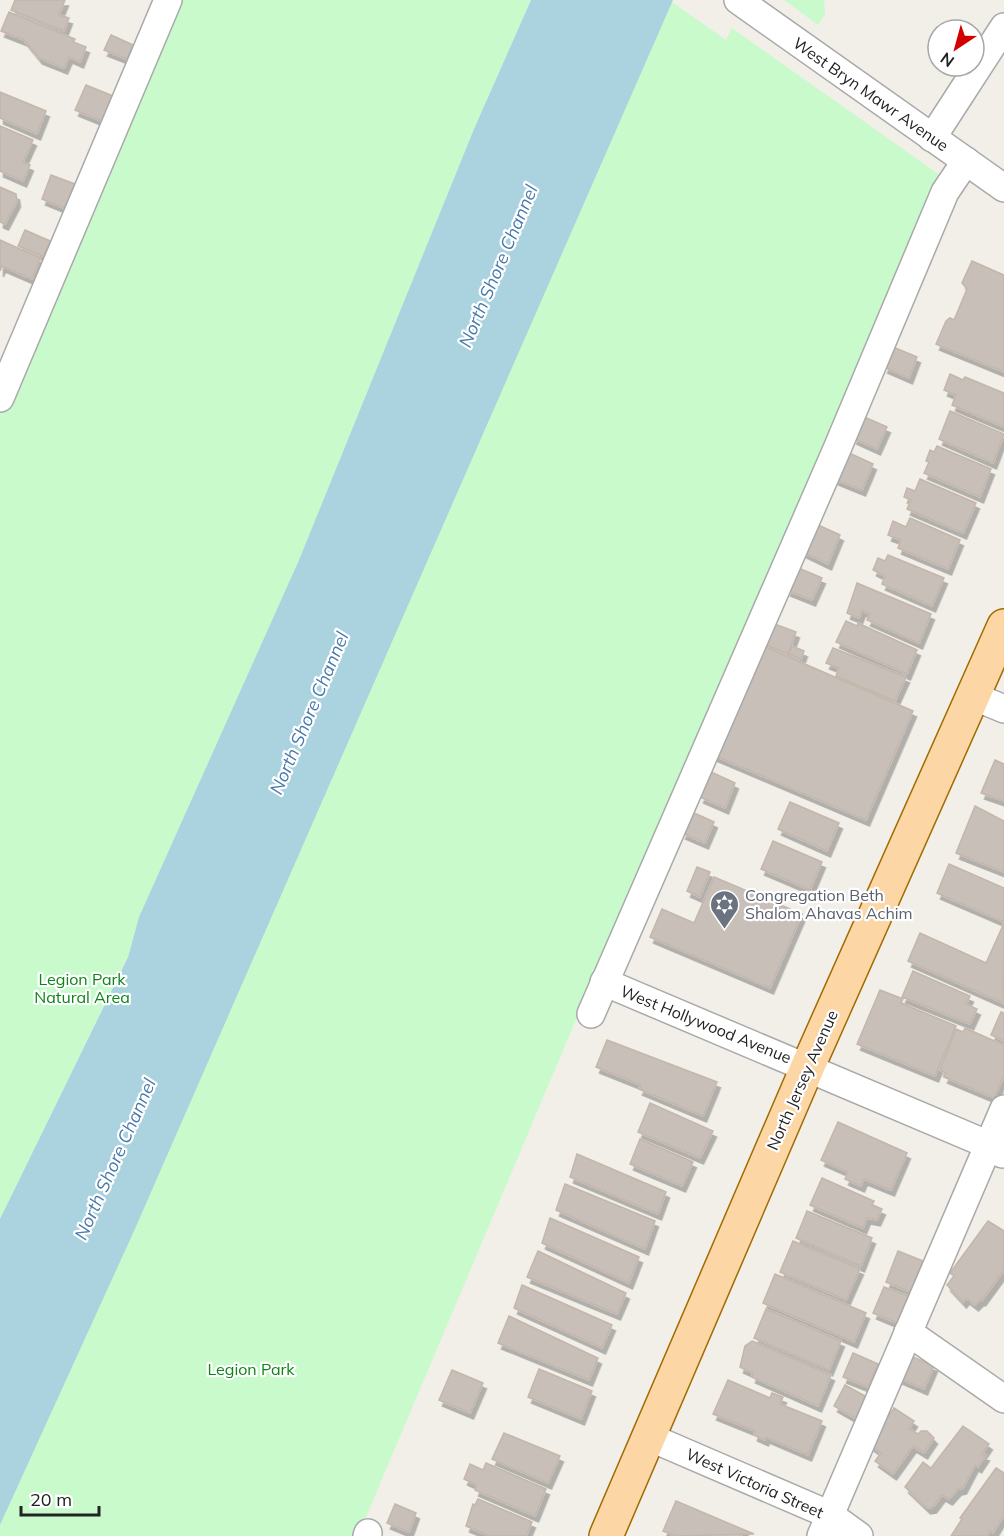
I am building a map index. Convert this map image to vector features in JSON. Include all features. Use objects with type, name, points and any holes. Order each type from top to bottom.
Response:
[{"type":"main road","name":"North Jersey Avenue","points":[[606,1536],[808,1066],[1004,626]]},
{"type":"street","points":[[0,398],[9,354],[168,0]]},
{"type":"street","name":"West Bryn Mawr Avenue","points":[[738,0],[1004,188]]},
{"type":"street","points":[[932,138],[1004,27]]},
{"type":"street","points":[[591,1014],[837,449],[945,192],[966,161]]},
{"type":"street","points":[[974,696],[1004,709]]},
{"type":"street","name":"West Hollywood Avenue","points":[[604,982],[808,1066],[997,1150]]},
{"type":"street","points":[[825,1526],[908,1332],[997,1150],[1004,1109]]},
{"type":"street","points":[[908,1332],[1004,1399]]},
{"type":"street","name":"West Victoria Street","points":[[649,1437],[825,1526],[859,1536]]},
{"type":"green space","name":"Legion Park Natural Area","points":[[176,0],[531,0],[474,129],[299,560],[139,917],[128,956],[0,1219],[0,410]]},
{"type":"green space","points":[[784,0],[824,0],[825,14],[818,25]]},
{"type":"green space","name":"Legion Park","points":[[672,2],[726,40],[732,28],[941,176],[578,1015],[358,1536],[0,1536],[0,1525],[15,1489]]},
{"type":"water","name":"North Shore Channel","points":[[531,0],[673,0],[134,1231],[0,1525],[0,1219],[128,957],[139,917],[299,560],[474,129]]},
{"type":"building","points":[[15,0],[65,0],[59,15],[69,18],[64,31],[11,10]]},
{"type":"building","points":[[9,12],[75,39],[73,42],[86,47],[80,62],[69,57],[64,68],[39,58],[24,40],[1,31]]},
{"type":"building","points":[[111,35],[133,45],[127,59],[104,50]]},
{"type":"building","points":[[86,85],[113,96],[102,121],[75,110]]},
{"type":"building","points":[[0,92],[46,111],[37,134],[0,118]]},
{"type":"building","points":[[0,126],[33,140],[23,162],[30,165],[23,181],[0,171]]},
{"type":"building","points":[[51,175],[75,184],[64,208],[42,199]]},
{"type":"building","points":[[0,187],[16,194],[17,201],[5,224],[0,222]]},
{"type":"building","points":[[25,230],[50,241],[43,256],[18,246]]},
{"type":"building","points":[[0,240],[40,258],[32,279],[2,266],[0,271]]},
{"type":"building","points":[[972,261],[1004,275],[1004,372],[936,344],[946,321],[950,318],[954,320],[967,289],[962,283]]},
{"type":"building","points":[[893,347],[917,357],[909,378],[884,367]]},
{"type":"building","points":[[950,374],[963,380],[965,377],[1004,393],[1004,427],[952,405],[956,395],[944,390]]},
{"type":"building","points":[[950,411],[1004,434],[993,463],[939,439]]},
{"type":"building","points":[[862,416],[887,427],[877,449],[853,438]]},
{"type":"building","points":[[937,446],[991,469],[980,497],[924,473],[929,462],[926,461],[930,450],[934,452]]},
{"type":"building","points":[[847,452],[873,464],[862,490],[835,479]]},
{"type":"building","points":[[920,479],[976,503],[963,533],[907,509],[911,500],[904,497],[907,488],[915,491]]},
{"type":"building","points":[[910,518],[960,540],[948,569],[898,548],[901,540],[888,535],[893,521],[906,527]]},
{"type":"building","points":[[816,524],[840,535],[828,564],[803,552]]},
{"type":"building","points":[[888,555],[944,578],[932,606],[882,584],[885,576],[873,570],[878,558],[885,561]]},
{"type":"building","points":[[796,567],[822,578],[812,600],[787,590]]},
{"type":"building","points":[[857,583],[931,614],[919,643],[867,620],[870,614],[862,610],[859,618],[847,613]]},
{"type":"building","points":[[846,621],[857,626],[858,623],[917,650],[907,674],[836,642]]},
{"type":"building","points":[[772,623],[796,632],[788,654],[763,644]]},
{"type":"building","points":[[761,645],[913,711],[866,820],[713,755]]},
{"type":"building","points":[[792,646],[804,651],[801,659],[789,654]]},
{"type":"building","points":[[833,648],[906,677],[895,701],[836,676],[839,668],[826,663]]},
{"type":"building","points":[[995,760],[1004,764],[1004,801],[981,793]]},
{"type":"building","points":[[711,772],[735,783],[725,808],[700,797]]},
{"type":"building","points":[[790,802],[839,823],[827,851],[778,829]]},
{"type":"building","points":[[975,806],[1004,821],[1004,872],[956,853]]},
{"type":"building","points":[[692,812],[714,822],[705,843],[682,833]]},
{"type":"building","points":[[773,841],[822,862],[810,890],[761,869]]},
{"type":"building","points":[[949,864],[1004,888],[1004,922],[937,893]]},
{"type":"building","points":[[697,867],[710,872],[700,897],[687,891]]},
{"type":"building","name":"Congregation Beth Shalom Ahavas Achim","points":[[714,877],[802,914],[770,988],[650,937],[662,909],[694,923]]},
{"type":"building","points":[[1004,923],[1003,1003],[908,961],[920,933],[986,963]]},
{"type":"building","points":[[913,971],[970,996],[966,1004],[977,1009],[970,1024],[902,997]]},
{"type":"building","points":[[880,990],[903,999],[901,1003],[956,1026],[935,1076],[857,1044]]},
{"type":"building","points":[[1001,1012],[1004,1013],[1004,1041],[991,1035]]},
{"type":"building","points":[[965,1028],[1004,1045],[1004,1075],[994,1098],[944,1077],[946,1073],[940,1070],[956,1029],[963,1032]]},
{"type":"building","points":[[607,1040],[717,1082],[703,1116],[639,1089],[641,1085],[596,1067]]},
{"type":"building","points":[[650,1103],[713,1131],[700,1158],[638,1132]]},
{"type":"building","points":[[838,1122],[907,1153],[891,1190],[864,1179],[861,1186],[845,1179],[848,1172],[821,1160]]},
{"type":"building","points":[[640,1139],[693,1162],[682,1186],[630,1164]]},
{"type":"building","points":[[577,1154],[666,1192],[658,1214],[570,1177]]},
{"type":"building","points":[[822,1178],[874,1201],[872,1205],[882,1209],[877,1220],[867,1218],[863,1228],[810,1205]]},
{"type":"building","points":[[565,1184],[655,1221],[645,1249],[556,1210]]},
{"type":"building","points":[[807,1211],[872,1238],[861,1266],[796,1238]]},
{"type":"building","points":[[550,1218],[639,1257],[629,1283],[542,1243]]},
{"type":"building","points":[[988,1221],[1004,1231],[1004,1270],[982,1300],[975,1305],[966,1298],[963,1302],[947,1285],[954,1276],[950,1273]]},
{"type":"building","points":[[793,1241],[860,1269],[846,1300],[780,1272]]},
{"type":"building","points":[[538,1251],[626,1293],[617,1314],[527,1277]]},
{"type":"building","points":[[898,1251],[923,1261],[910,1292],[886,1282]]},
{"type":"building","points":[[775,1274],[866,1313],[854,1342],[763,1303]]},
{"type":"building","points":[[522,1285],[612,1325],[602,1348],[514,1308]]},
{"type":"building","points":[[884,1287],[908,1296],[897,1323],[873,1313]]},
{"type":"building","points":[[766,1309],[841,1341],[829,1370],[754,1338]]},
{"type":"building","points":[[509,1316],[598,1358],[589,1380],[498,1343]]},
{"type":"building","points":[[752,1341],[831,1375],[818,1406],[752,1377],[753,1373],[740,1367],[745,1346]]},
{"type":"building","points":[[853,1353],[878,1364],[868,1387],[843,1377]]},
{"type":"building","points":[[908,1355],[934,1366],[924,1389],[899,1378]]},
{"type":"building","points":[[539,1369],[592,1391],[581,1419],[528,1397]]},
{"type":"building","points":[[452,1370],[483,1383],[470,1413],[439,1400]]},
{"type":"building","points":[[728,1380],[770,1398],[772,1393],[783,1397],[780,1404],[822,1421],[808,1455],[766,1437],[765,1440],[754,1435],[755,1431],[713,1414]]},
{"type":"building","points":[[845,1385],[867,1397],[855,1418],[834,1406]]},
{"type":"building","points":[[894,1408],[914,1421],[909,1429],[918,1434],[921,1431],[927,1431],[934,1438],[924,1453],[913,1446],[893,1474],[875,1461],[881,1453],[869,1444]]},
{"type":"building","points":[[963,1426],[989,1444],[982,1454],[986,1455],[978,1467],[975,1465],[963,1488],[958,1489],[949,1499],[942,1495],[933,1507],[927,1508],[905,1487],[923,1462],[931,1468]]},
{"type":"building","points":[[504,1433],[560,1456],[548,1483],[492,1459]]},
{"type":"building","points":[[486,1463],[546,1489],[535,1516],[475,1490],[477,1485],[464,1479],[470,1464],[483,1470]]},
{"type":"building","points":[[996,1468],[1004,1473],[1004,1515],[993,1533],[990,1531],[987,1536],[951,1536],[962,1519],[960,1518]]},
{"type":"building","points":[[478,1499],[532,1522],[526,1536],[490,1536],[466,1526],[473,1504],[475,1505]]},
{"type":"building","points":[[676,1501],[754,1534],[676,1536],[663,1531]]},
{"type":"building","points":[[395,1504],[416,1513],[409,1532],[387,1523]]},
{"type":"place","name":"Congregation Beth Shalom Ahavas Achim","points":[[724,930]]}]
